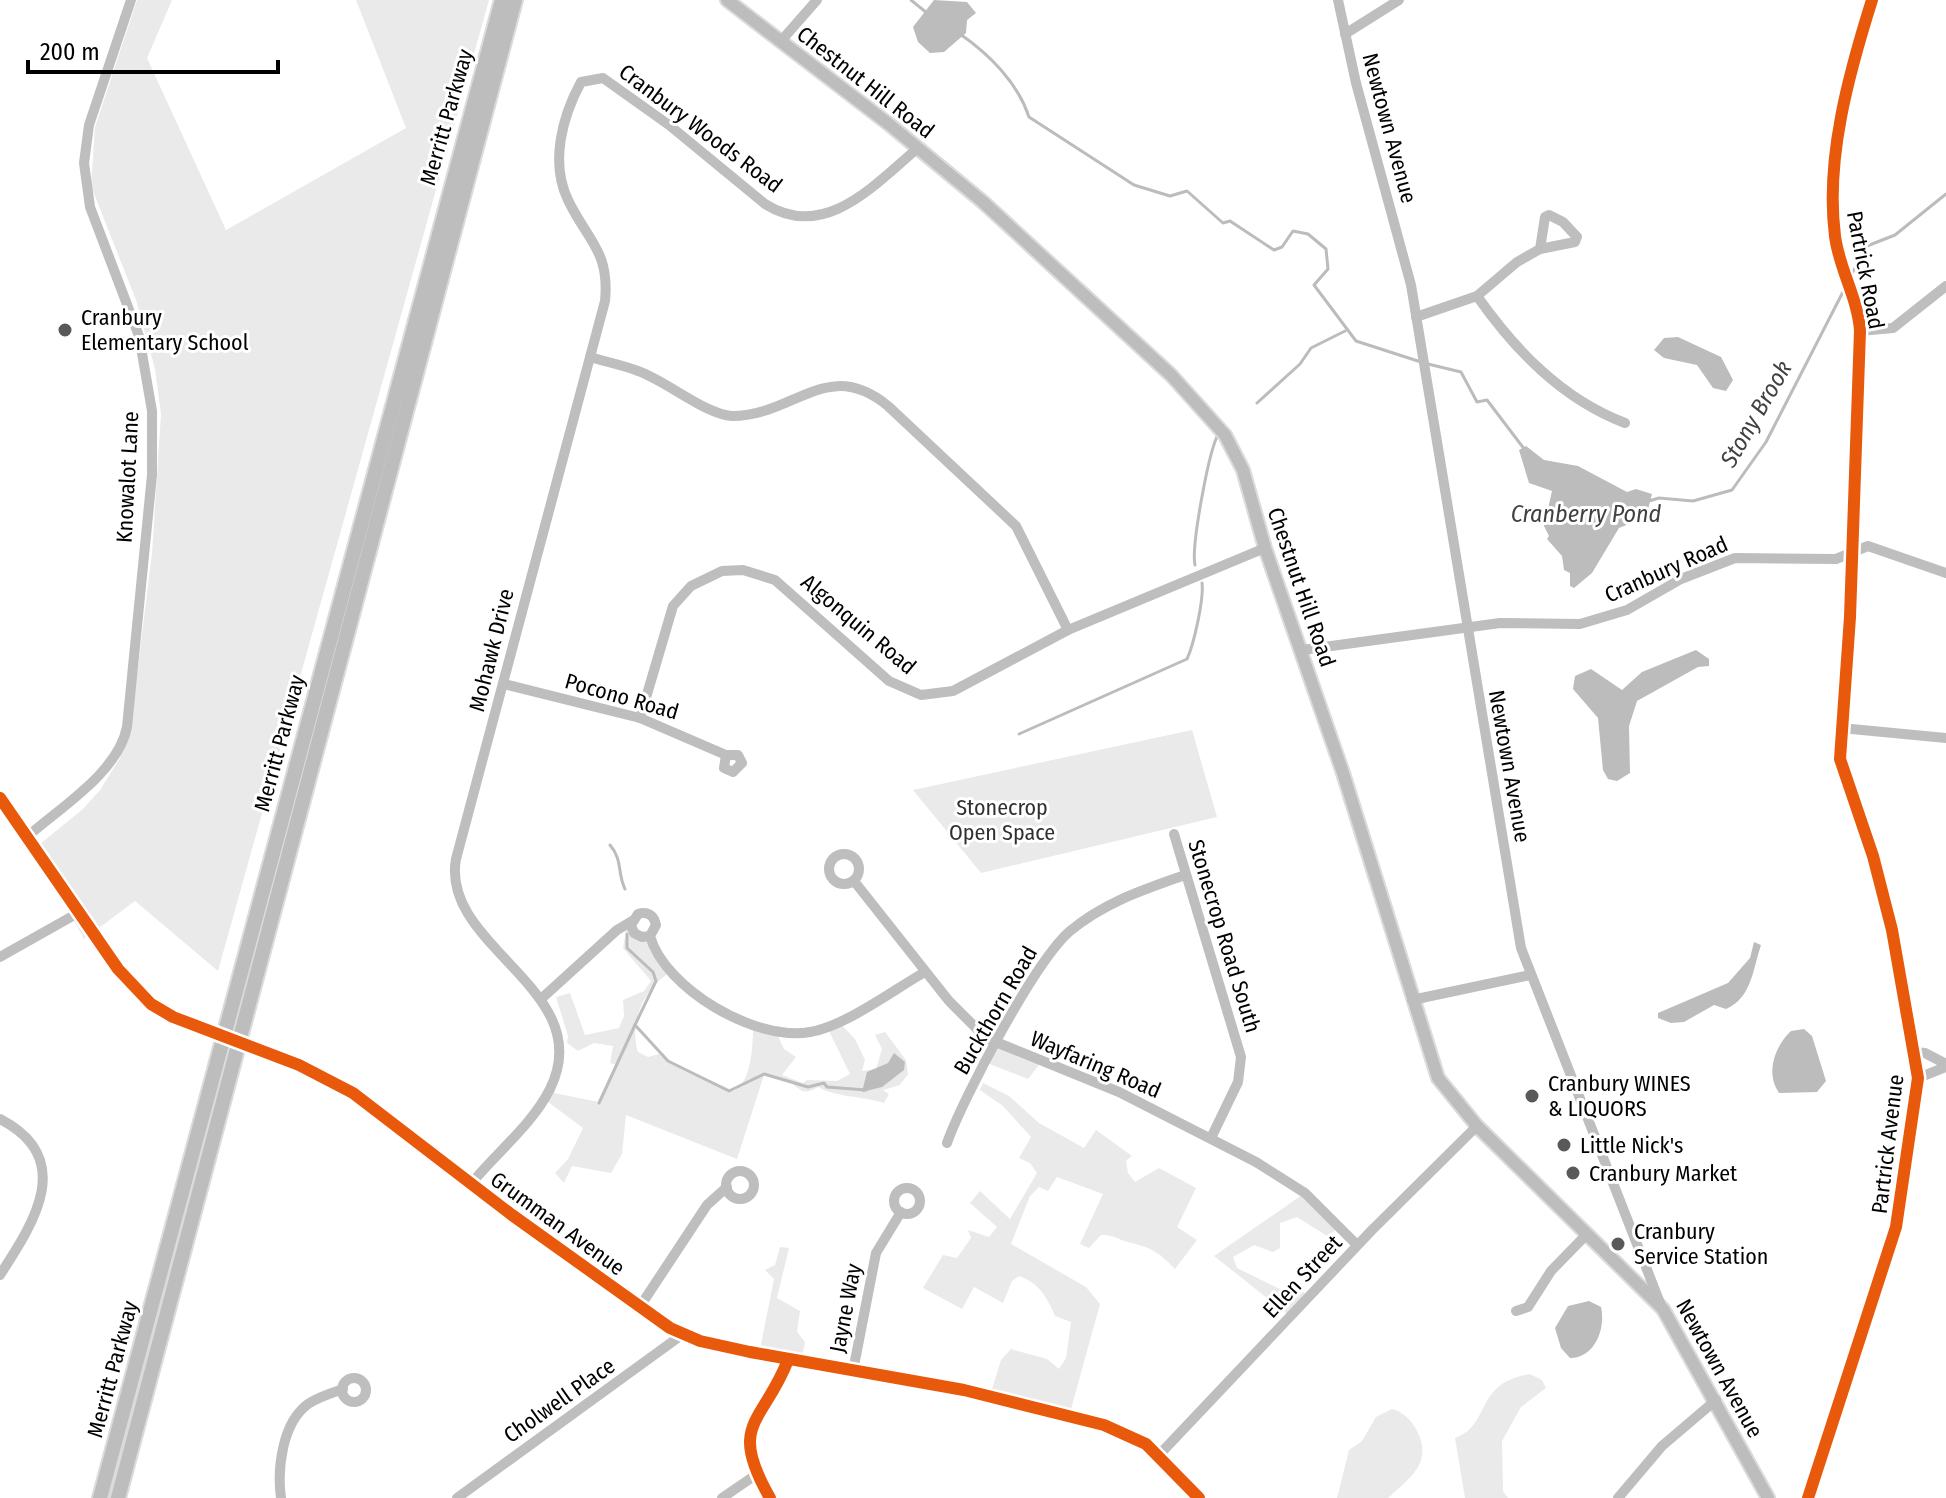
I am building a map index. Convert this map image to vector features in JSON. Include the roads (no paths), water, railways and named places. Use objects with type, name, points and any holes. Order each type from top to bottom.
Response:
[{"type":"highway","name":"Merritt Parkway","points":[[100,1498],[502,0]]},
{"type":"highway","name":"Merritt Parkway","points":[[118,1498],[515,0]]},
{"type":"main road","name":"Chestnut Hill Road","points":[[727,0],[918,148],[1081,291],[1204,409],[1237,457],[1265,548],[1302,650],[1438,1078],[1477,1126],[1663,1309]]},
{"type":"main road","name":"Newtown Avenue","points":[[1663,1309],[1768,1498]]},
{"type":"street","name":"Knowalot Lane","points":[[27,837],[106,766],[122,744],[128,721],[152,475],[152,411],[139,336],[90,207],[84,163],[89,125],[131,0]]},
{"type":"street","points":[[781,41],[817,0]]},
{"type":"street","name":"Newtown Avenue","points":[[1338,0],[1403,248],[1516,922],[1530,975],[1663,1309]]},
{"type":"street","points":[[1345,34],[1399,0]]},
{"type":"street","name":"Partrick Road","points":[[1851,552],[1860,331],[1834,235],[1834,184],[1851,71],[1872,0]]},
{"type":"street","name":"Cranbury Woods Road","points":[[581,82],[603,78],[615,84],[758,198],[791,216],[813,217],[844,207],[918,148]]},
{"type":"street","name":"Mohawk Drive","points":[[471,1184],[540,1105],[554,1080],[558,1045],[553,1023],[541,999],[464,911],[453,881],[456,859],[590,357],[607,279],[603,257],[569,203],[559,165],[559,147],[571,99],[581,82]]},
{"type":"street","points":[[1416,317],[1477,296],[1517,262],[1540,249]]},
{"type":"street","points":[[1860,331],[1893,328],[1946,286]]},
{"type":"street","points":[[1477,296],[1506,335],[1538,368],[1570,393],[1625,423]]},
{"type":"street","points":[[590,357],[639,371],[730,416],[766,409],[832,385],[847,384],[864,389],[899,416],[1016,526],[1068,630]]},
{"type":"street","name":"Cranbury Road","points":[[1302,650],[1500,623],[1580,624],[1627,610],[1681,579],[1735,558],[1836,559],[1863,545],[1946,573]]},
{"type":"street","name":"Algonquin Road","points":[[640,718],[673,606],[691,586],[722,571],[743,570],[775,580],[889,681],[921,695],[943,694],[964,687],[1068,630],[1265,548]]},
{"type":"street","name":"Partrick Avenue","points":[[1808,1498],[1896,1227],[1918,1078],[1879,881],[1841,767],[1851,552]]},
{"type":"street","name":"Pocono Road","points":[[504,684],[640,718],[726,755]]},
{"type":"street","points":[[1841,728],[1946,738]]},
{"type":"street","name":"Grumman Avenue","points":[[0,798],[78,913],[140,995],[162,1011],[299,1065],[353,1093],[639,1308],[683,1334],[788,1360],[974,1392],[1104,1425],[1136,1439],[1159,1455],[1199,1498]]},
{"type":"street","name":"Stonecrop Road South","points":[[1174,834],[1241,1057],[1238,1082],[1211,1138]]},
{"type":"street","name":"Buckthorn Road","points":[[947,1143],[996,1045],[1033,980],[1063,937],[1121,898],[1185,875]]},
{"type":"street","name":"Wayfaring Road","points":[[854,881],[961,1014],[996,1045],[1104,1085],[1211,1138],[1293,1185],[1357,1245]]},
{"type":"street","points":[[0,957],[78,913]]},
{"type":"street","points":[[541,999],[641,913],[653,917],[656,925],[650,936]]},
{"type":"street","points":[[632,921],[632,929],[638,936],[650,936]]},
{"type":"street","points":[[650,936],[656,951],[703,1001],[753,1024],[793,1033],[827,1027],[925,972]]},
{"type":"street","points":[[1412,1000],[1530,975]]},
{"type":"street","points":[[1915,1052],[1925,1053],[1946,1066]]},
{"type":"street","points":[[1918,1078],[1946,1066]]},
{"type":"street","points":[[0,1119],[31,1145],[43,1181],[34,1222],[0,1275]]},
{"type":"street","name":"Ellen Street","points":[[1159,1455],[1357,1245],[1477,1126]]},
{"type":"street","points":[[639,1308],[707,1205],[727,1187]]},
{"type":"street","name":"Jayne Way","points":[[853,1371],[876,1253],[901,1212]]},
{"type":"street","points":[[1516,1311],[1528,1307],[1551,1271],[1587,1234]]},
{"type":"street","name":"Cholwell Place","points":[[457,1498],[516,1452],[674,1344],[683,1334]]},
{"type":"street","points":[[770,1498],[751,1455],[750,1430],[788,1360]]},
{"type":"street","points":[[281,1498],[282,1458],[296,1419],[309,1403],[343,1389]]},
{"type":"street","points":[[1618,1498],[1662,1446],[1716,1400]]},
{"type":"street","points":[[722,1498],[757,1474]]},
{"type":"water","points":[[934,0],[967,2],[976,13],[967,20],[966,33],[944,52],[930,53],[918,42],[913,27]]},
{"type":"water","points":[[1678,337],[1721,357],[1733,380],[1726,391],[1713,388],[1697,365],[1664,358],[1654,350],[1664,338]]},
{"type":"water","name":"Cranberry Pond","points":[[1526,446],[1544,460],[1578,466],[1627,492],[1636,489],[1652,494],[1646,517],[1619,528],[1592,573],[1574,588],[1570,586],[1570,573],[1564,570],[1562,556],[1547,539],[1549,536],[1544,526],[1552,491],[1529,483],[1519,450]]},
{"type":"water","points":[[1696,650],[1709,659],[1709,666],[1698,667],[1637,701],[1629,726],[1630,773],[1617,781],[1608,779],[1603,770],[1598,718],[1573,689],[1575,676],[1591,669],[1622,690],[1642,672]]},
{"type":"water","points":[[1754,942],[1761,945],[1753,972],[1746,990],[1735,1004],[1726,1009],[1714,1005],[1684,1022],[1671,1023],[1658,1018],[1658,1013],[1728,983],[1750,958]]},
{"type":"water","points":[[1804,1029],[1812,1036],[1826,1081],[1817,1092],[1779,1093],[1772,1069],[1776,1052],[1791,1031]]},
{"type":"water","points":[[894,1053],[905,1062],[904,1070],[882,1087],[862,1092],[867,1072],[888,1063]]},
{"type":"water","points":[[1589,1301],[1601,1307],[1600,1332],[1586,1353],[1570,1358],[1561,1348],[1555,1328],[1568,1306]]},
{"type":"waterway","name":"Stony Brook","points":[[911,0],[927,13]]},
{"type":"waterway","name":"Stony Brook","points":[[960,34],[1001,70],[1018,92],[1029,117],[1134,185],[1170,196],[1187,191],[1223,223],[1230,221],[1274,250],[1282,247],[1293,231],[1308,234],[1326,249],[1328,269],[1314,285],[1356,341],[1421,362]]},
{"type":"waterway","name":"Stony Brook","points":[[1849,279],[1867,246],[1895,235],[1946,194]]},
{"type":"waterway","name":"Stony Brook","points":[[1649,501],[1659,498],[1693,501],[1732,490],[1766,442],[1846,286]]},
{"type":"waterway","points":[[1257,403],[1300,364],[1311,348],[1345,331]]},
{"type":"waterway","name":"Stony Brook","points":[[1428,364],[1461,372],[1477,402],[1487,400],[1525,450]]},
{"type":"waterway","points":[[1195,565],[1202,498],[1210,457],[1219,433]]},
{"type":"waterway","points":[[1019,734],[1187,659],[1198,621],[1202,583]]},
{"type":"waterway","points":[[610,845],[617,856],[625,889]]},
{"type":"waterway","points":[[627,934],[627,948],[653,972],[656,981],[635,1025],[668,1061],[729,1091],[764,1074],[808,1087],[824,1083],[827,1087],[866,1090]]},
{"type":"waterway","points":[[599,1103],[635,1025]]},
{"type":"place","name":"Cranbury Elementary School","points":[[65,330]]},
{"type":"place","name":"Cranbury WINES & LIQUORS","points":[[1532,1096]]},
{"type":"place","name":"Little Nick's","points":[[1564,1145]]},
{"type":"place","name":"Cranbury Market","points":[[1573,1173]]},
{"type":"place","name":"Cranbury Service Station","points":[[1618,1244]]},
{"type":"park label","name":"Stonecrop Open Space","points":[[1002,820]]}]
